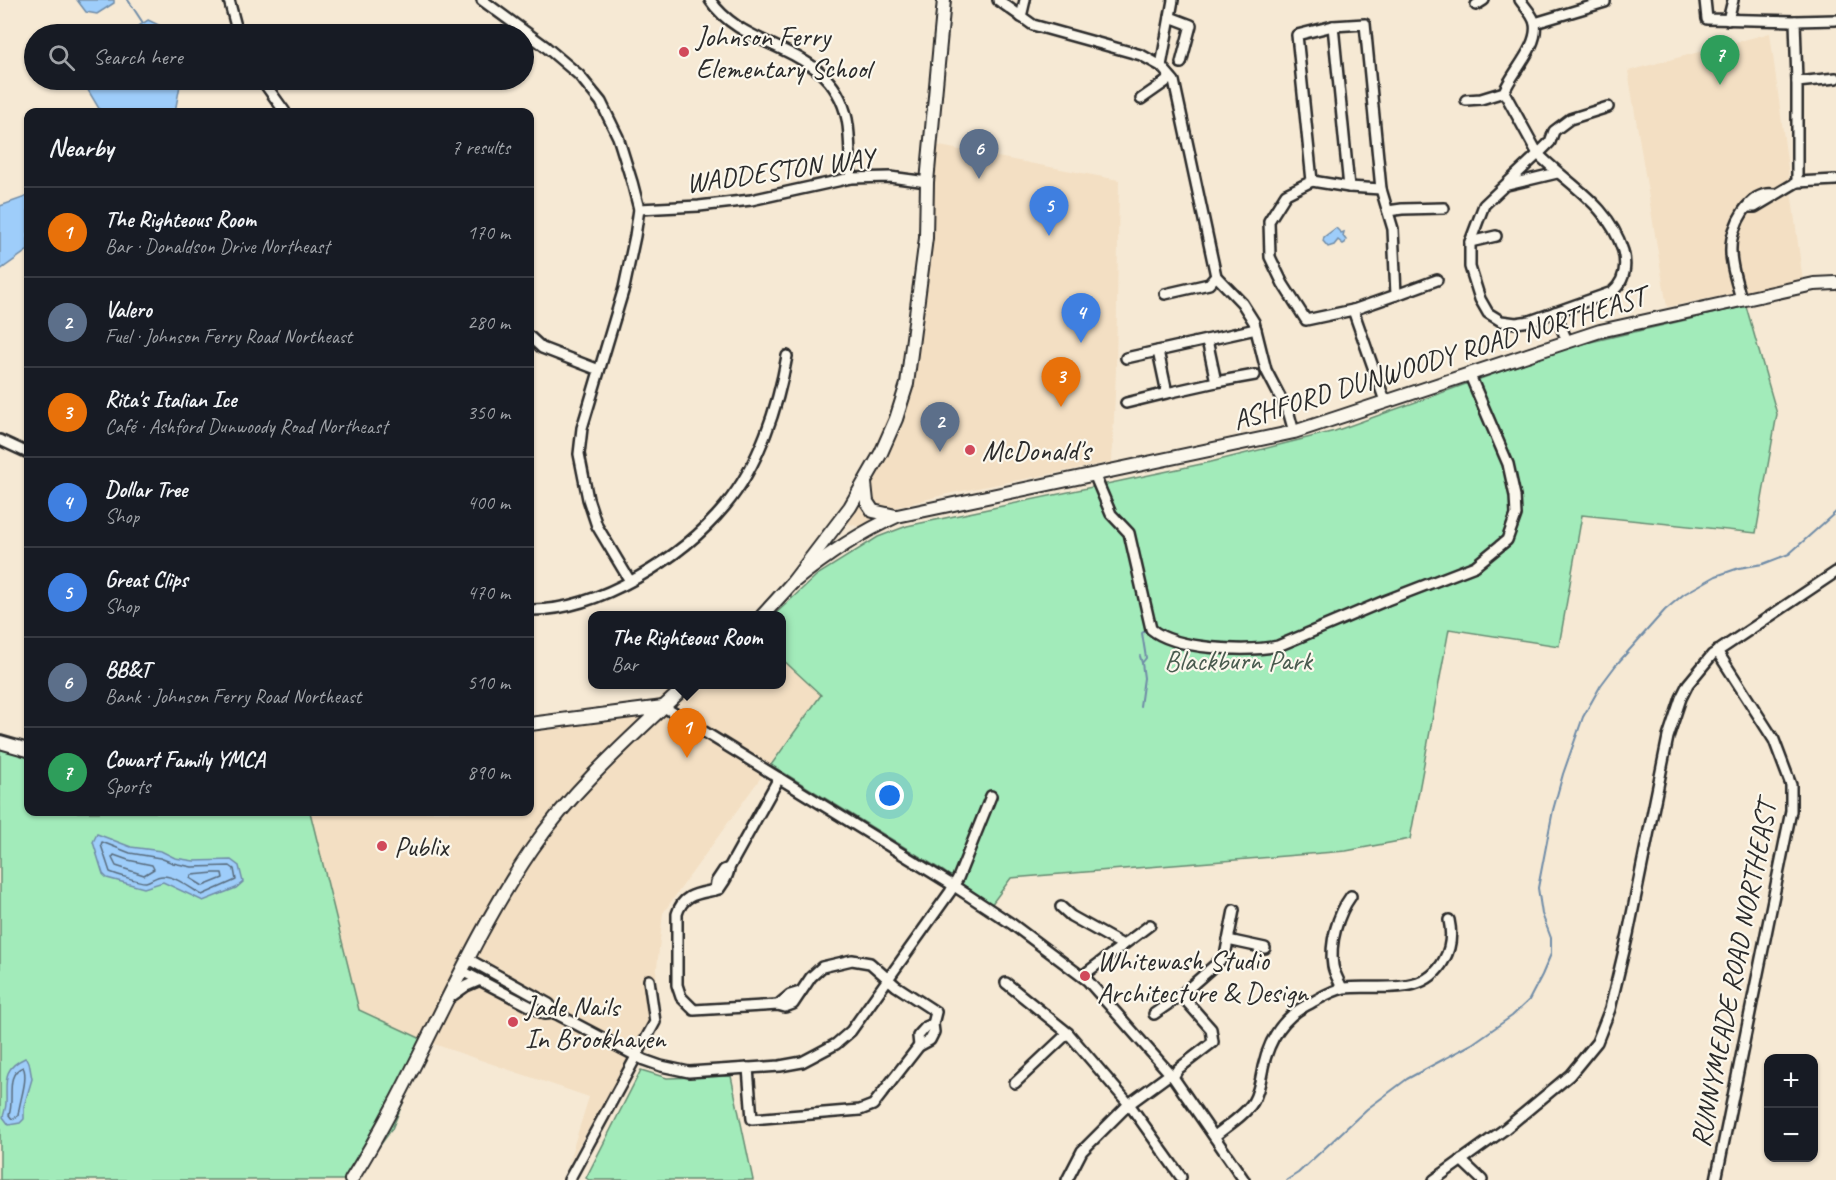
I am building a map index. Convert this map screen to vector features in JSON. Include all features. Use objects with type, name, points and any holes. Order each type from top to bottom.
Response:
[{"type":"main road","points":[[766,611],[792,584],[850,507],[865,483],[896,419],[907,384],[926,238],[927,182],[944,0]]},
{"type":"main road","name":"ASHFORD DUNWOODY ROAD NORTHEAST","points":[[792,584],[818,562],[876,525],[897,516],[1294,432],[1567,341],[1637,322],[1741,299],[1814,284],[1836,283]]},
{"type":"main road","points":[[865,483],[867,502],[873,511],[897,516]]},
{"type":"main road","points":[[849,542],[846,521],[850,507]]},
{"type":"main road","points":[[351,1180],[387,1119],[447,999],[508,886],[563,807],[615,752],[683,689]]},
{"type":"main road","points":[[534,730],[598,722],[621,714],[664,707]]},
{"type":"main road","points":[[534,723],[606,713],[621,714]]},
{"type":"main road","points":[[0,741],[24,749]]},
{"type":"street","points":[[229,0],[235,24]]},
{"type":"street","points":[[482,0],[514,24]]},
{"type":"street","points":[[710,0],[724,17],[746,31],[800,57],[830,80],[847,117],[851,178]]},
{"type":"street","points":[[998,0],[1033,25],[1141,55],[1161,66],[1171,78],[1216,276],[1242,303],[1254,322],[1266,370],[1289,414],[1294,432]]},
{"type":"street","points":[[1021,17],[1025,0]]},
{"type":"street","points":[[1161,66],[1173,0]]},
{"type":"street","points":[[1466,100],[1481,99],[1504,92],[1513,73],[1526,56],[1535,38],[1535,22],[1520,0]]},
{"type":"street","points":[[1535,22],[1605,2],[1605,0]]},
{"type":"street","points":[[1705,0],[1707,19],[1836,20]]},
{"type":"street","points":[[1728,20],[1733,0]]},
{"type":"street","points":[[1170,17],[1191,25],[1181,63]]},
{"type":"street","points":[[1795,21],[1797,182]]},
{"type":"street","points":[[1312,182],[1297,36],[1333,26],[1365,24],[1381,189],[1393,228],[1396,295]]},
{"type":"street","points":[[1333,26],[1349,187]]},
{"type":"street","points":[[534,39],[579,75],[601,102],[618,137],[639,209],[624,288],[582,428],[579,454],[582,476],[597,526],[630,581]]},
{"type":"street","points":[[1141,99],[1171,78]]},
{"type":"street","points":[[1797,82],[1836,78]]},
{"type":"street","points":[[269,90],[282,108]]},
{"type":"street","points":[[1504,92],[1538,154],[1600,209],[1615,229],[1626,262],[1625,273],[1620,285],[1612,292],[1530,321],[1516,323],[1501,321],[1488,313],[1480,299],[1470,267],[1470,242],[1484,205],[1504,185],[1538,154],[1550,142],[1554,131],[1570,120],[1608,107]]},
{"type":"street","points":[[1504,185],[1557,173]]},
{"type":"street","name":"WADDESTON WAY","points":[[639,209],[743,202],[779,196],[851,178],[890,177],[927,182]]},
{"type":"street","points":[[1741,299],[1730,249],[1732,232],[1751,201],[1767,193],[1774,194],[1797,182],[1836,180]]},
{"type":"street","points":[[1381,189],[1312,182],[1286,194],[1269,221],[1270,257],[1283,284],[1306,320],[1353,310],[1437,280]]},
{"type":"street","points":[[1388,212],[1402,209],[1444,208]]},
{"type":"street","points":[[1470,242],[1496,236]]},
{"type":"street","points":[[1165,294],[1209,284],[1216,276]]},
{"type":"street","points":[[1353,310],[1385,401]]},
{"type":"street","points":[[1555,312],[1567,341]]},
{"type":"street","points":[[1126,358],[1256,329]]},
{"type":"street","points":[[1207,340],[1216,382]]},
{"type":"street","points":[[534,341],[542,348],[599,370]]},
{"type":"street","points":[[1158,351],[1167,393]]},
{"type":"street","points":[[534,610],[547,610],[602,596],[630,581],[661,563],[726,506],[746,474],[765,436],[782,382],[787,356]]},
{"type":"street","points":[[1094,474],[1111,514],[1130,533],[1151,629],[1160,637],[1202,646],[1241,650],[1278,646],[1475,566],[1507,540],[1513,528],[1515,515],[1515,496],[1508,464],[1469,373]]},
{"type":"street","points":[[1126,403],[1255,375]]},
{"type":"street","points":[[0,440],[24,451]]},
{"type":"street","points":[[1434,1180],[1505,1129],[1570,1075],[1597,1042],[1610,1009],[1628,934],[1668,737],[1688,684],[1717,651],[1836,572]]},
{"type":"street","name":"RUNNYMEADE ROAD NORTHEAST","points":[[1716,1180],[1791,811],[1791,785],[1774,740],[1717,651]]},
{"type":"street","points":[[664,707],[954,886],[1012,924],[1082,976],[1171,1075],[1244,1180]]},
{"type":"street","points":[[748,1068],[752,1119],[860,1110],[873,1105],[919,1046],[930,1040],[934,1032],[936,1012],[870,963],[852,960],[822,967],[800,992],[790,995],[778,1005],[694,1010],[681,997],[677,985],[677,914],[680,905],[687,896],[715,890],[715,886],[729,873],[729,868],[779,778]]},
{"type":"street","points":[[465,965],[549,1004],[555,1013],[661,1066],[689,1072],[780,1066],[802,1062],[836,1044],[851,1031],[954,886],[991,796]]},
{"type":"street","points":[[1342,988],[1333,967],[1332,951],[1343,908],[1351,896]]},
{"type":"street","points":[[1061,907],[1071,916],[1123,945]]},
{"type":"street","points":[[1154,1014],[1181,995],[1225,956],[1234,910]]},
{"type":"street","points":[[1215,1136],[1252,1103],[1260,1083],[1266,1057],[1282,1024],[1292,1014],[1342,988],[1417,985],[1427,980],[1439,970],[1448,954],[1451,939],[1449,920]]},
{"type":"street","points":[[1082,976],[1150,925]]},
{"type":"street","points":[[1228,940],[1265,948]]},
{"type":"street","points":[[465,965],[480,980],[545,1014],[555,1013]]},
{"type":"street","points":[[447,999],[480,980]]},
{"type":"street","points":[[569,1180],[655,1022],[649,980]]},
{"type":"street","points":[[1006,983],[1068,1033],[1129,1104],[1181,1177]]},
{"type":"street","points":[[1067,1180],[1082,1151],[1129,1104],[1213,1042],[1211,1029],[1181,995]]},
{"type":"street","points":[[1015,1083],[1068,1033]]},
{"type":"street","points":[[1461,1160],[1482,1180]]},
{"type":"shaded area","points":[[1770,33],[1803,281],[1750,293],[1740,292],[1667,307],[1628,71]]},
{"type":"shaded area","points":[[929,144],[1119,180],[1112,462],[947,494],[897,507],[860,527],[838,520],[858,487],[903,378],[921,260]]},
{"type":"shaded area","points":[[786,663],[821,694],[663,913],[655,986],[657,1013],[568,1164],[589,1097],[428,1042],[359,1010],[311,816],[534,816],[534,732],[659,699],[670,689],[786,689]]},
{"type":"green space","name":"Blackburn Park","points":[[1746,306],[1777,414],[1756,533],[1582,515],[1559,646],[1449,629],[1410,839],[1346,851],[1011,878],[991,905],[943,871],[771,765],[821,695],[786,663],[786,611],[778,611],[817,575],[878,537],[907,526],[1211,462],[1335,431],[1569,347]]},
{"type":"green space","points":[[0,745],[24,751],[24,816],[311,816],[359,1010],[428,1042],[392,1129],[355,1180],[0,1180]]},
{"type":"green space","points":[[641,1070],[667,1078],[731,1076],[753,1180],[589,1180],[586,1178]]},
{"type":"water","points":[[77,0],[114,0],[114,3],[97,14],[86,12]]},
{"type":"water","points":[[148,20],[157,24],[142,24]]},
{"type":"water","points":[[88,90],[179,90],[176,108],[99,108]]},
{"type":"water","points":[[24,197],[24,253],[0,270],[0,206]]},
{"type":"water","points":[[1336,228],[1341,233],[1344,232],[1345,243],[1338,240],[1334,245],[1328,247],[1323,241],[1324,237]]},
{"type":"water","points":[[97,834],[131,847],[161,851],[175,858],[194,861],[231,860],[239,866],[243,882],[236,888],[203,901],[163,882],[144,888],[107,878],[103,874],[93,842]]},
{"type":"water","points":[[25,1058],[29,1062],[32,1079],[24,1106],[24,1119],[20,1123],[9,1125],[3,1117],[7,1077],[12,1067]]},
{"type":"waterway","points":[[128,0],[143,23]]},
{"type":"waterway","points":[[1287,1180],[1298,1173],[1367,1109],[1407,1079],[1472,1044],[1512,1016],[1529,1000],[1551,954],[1551,938],[1542,914],[1538,888],[1553,810],[1583,717],[1601,685],[1616,665],[1665,610],[1684,594],[1716,576],[1739,568],[1763,564],[1789,554],[1836,512]]},
{"type":"waterway","points":[[1140,706],[1144,678],[1142,663],[1146,658],[1142,633],[1145,631]]},
{"type":"waterway","points":[[1140,656],[1142,663]]},
{"type":"place","name":"Johnson Ferry Elementary School","points":[[684,52]]},
{"type":"place","name":"Cowart Family YMCA","points":[[1720,85]]},
{"type":"place","name":"BB&T","points":[[979,179]]},
{"type":"place","name":"Great Clips","points":[[1049,236]]},
{"type":"place","name":"Dollar Tree","points":[[1081,343]]},
{"type":"place","name":"Rita's Italian Ice","points":[[1061,407]]},
{"type":"place","name":"McDonald's","points":[[970,450]]},
{"type":"place","name":"Valero","points":[[940,452]]},
{"type":"place","name":"The Righteous Room","points":[[687,758]]},
{"type":"place","name":"Publix","points":[[382,846]]},
{"type":"place","name":"Whitewash Studio Architecture & Design","points":[[1085,976]]},
{"type":"place","name":"Jade Nails In Brookhaven","points":[[513,1022]]}]
